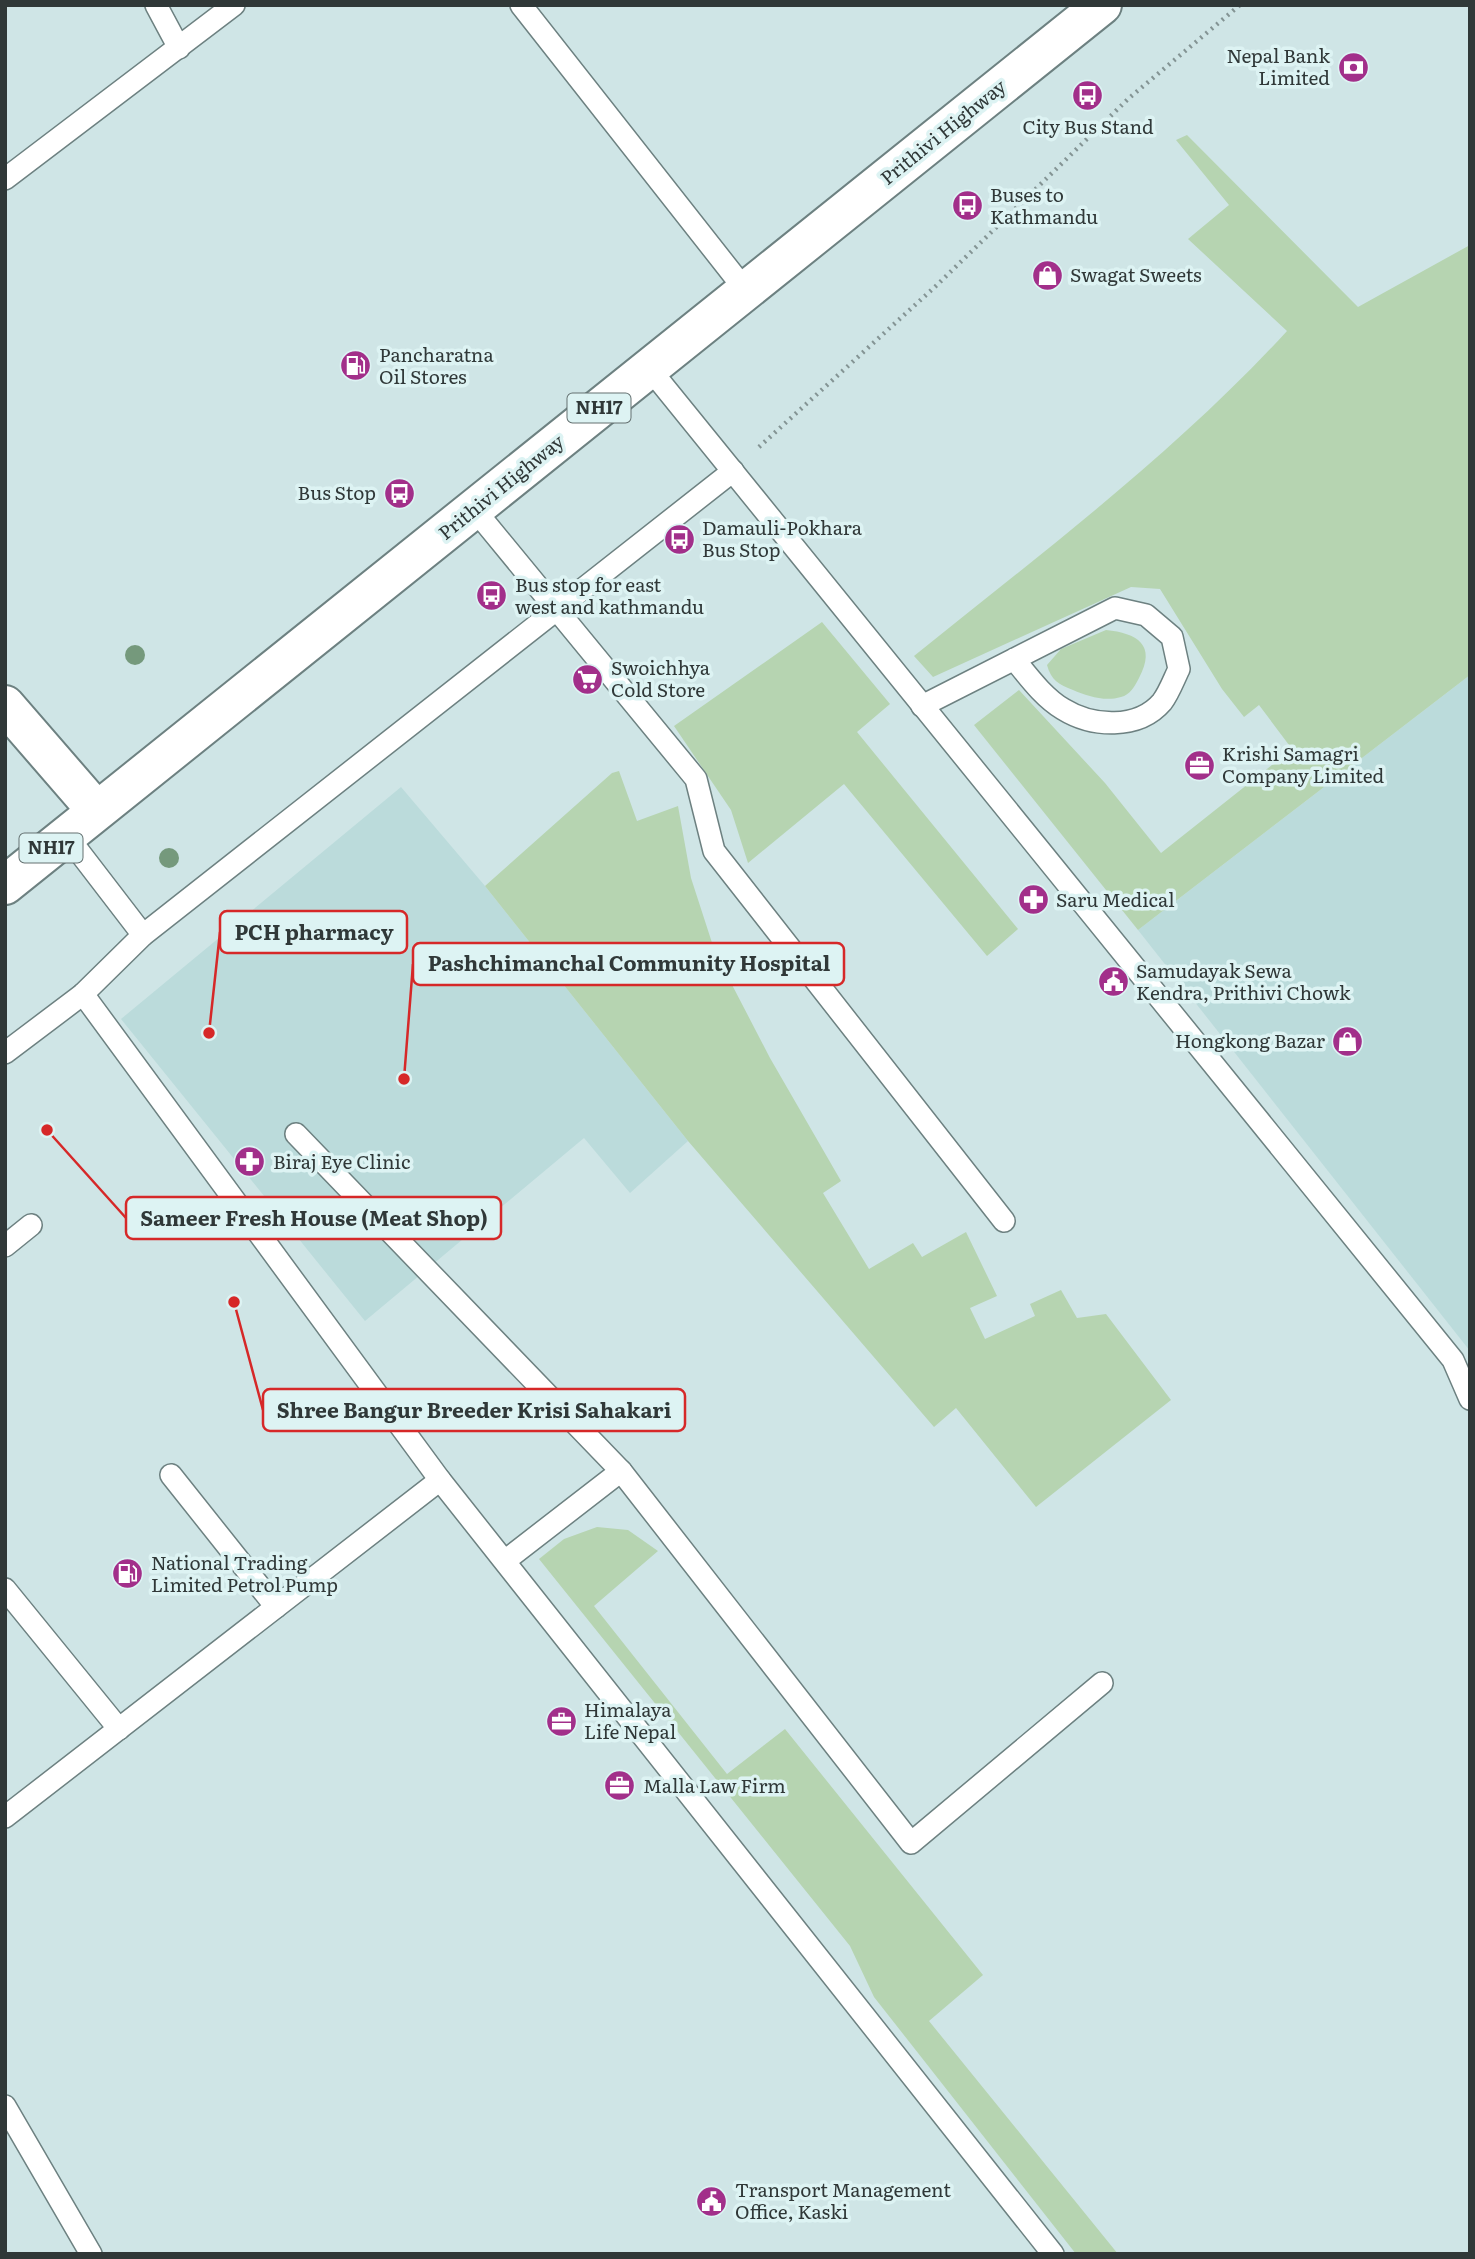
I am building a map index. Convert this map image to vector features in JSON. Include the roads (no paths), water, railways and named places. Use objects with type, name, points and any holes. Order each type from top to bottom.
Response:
[{"type":"main road","name":"Prithivi Highway","points":[[96,810],[1102,5]]},
{"type":"main road","points":[[10,720],[96,810]]},
{"type":"main road","name":"NH17","points":[[5,885],[96,810]]},
{"type":"lane","points":[[156,5],[179,48]]},
{"type":"lane","points":[[5,179],[234,5]]},
{"type":"lane","points":[[522,5],[746,291]]},
{"type":"lane","points":[[649,368],[1453,1360],[1470,1399]]},
{"type":"lane","points":[[5,1053],[83,994],[144,935],[733,471]]},
{"type":"lane","points":[[474,509],[696,779],[714,851],[1004,1221]]},
{"type":"lane","points":[[922,706],[1014,659],[1115,608],[1146,615],[1172,637],[1180,669],[1162,702],[1134,722],[1098,723],[1063,709],[1036,686],[1014,659]]},
{"type":"lane","points":[[66,836],[144,935]]},
{"type":"lane","points":[[83,994],[440,1480],[1053,2254]]},
{"type":"lane","points":[[296,1134],[621,1471],[911,1843],[1102,1682]]},
{"type":"lane","points":[[5,1246],[31,1225]]},
{"type":"lane","points":[[506,1560],[621,1471]]},
{"type":"lane","points":[[171,1475],[276,1607]]},
{"type":"lane","points":[[5,1817],[440,1480]]},
{"type":"lane","points":[[5,1589],[119,1729]]},
{"type":"lane","points":[[5,2106],[91,2254]]},
{"type":"place","name":"Nepal Bank Limited","points":[[1353,67]]},
{"type":"place","name":"City Bus Stand","points":[[1088,96]]},
{"type":"place","name":"Buses to Kathmandu","points":[[967,206]]},
{"type":"place","name":"Swagat Sweets","points":[[1047,275]]},
{"type":"place","name":"Pancharatna Oil Stores","points":[[356,366]]},
{"type":"place","name":"Bus Stop","points":[[399,493]]},
{"type":"place","name":"Damauli-Pokhara Bus Stop","points":[[679,539]]},
{"type":"place","name":"Bus stop for east west and kathmandu","points":[[492,596]]},
{"type":"place","name":"Swoichhya Cold Store","points":[[588,679]]},
{"type":"place","name":"Krishi Samagri Company Limited","points":[[1199,765]]},
{"type":"place","name":"Saru Medical","points":[[1033,900]]},
{"type":"place","name":"Samudayak Sewa Kendra, Prithivi Chowk","points":[[1113,982]]},
{"type":"place","name":"PCH pharmacy","points":[[209,1033]]},
{"type":"place","name":"Hongkong Bazar","points":[[1348,1041]]},
{"type":"place","name":"Pashchimanchal Community Hospital","points":[[404,1079]]},
{"type":"place","name":"Sameer Fresh House (Meat Shop)","points":[[47,1130]]},
{"type":"place","name":"Biraj Eye Clinic","points":[[250,1162]]},
{"type":"place","name":"Shree Bangur Breeder Krisi Sahakari","points":[[234,1302]]},
{"type":"place","name":"National Trading Limited Petrol Pump","points":[[128,1574]]},
{"type":"place","name":"Himalaya Life Nepal","points":[[561,1721]]},
{"type":"place","name":"Malla Law Firm","points":[[620,1786]]},
{"type":"place","name":"Transport Management Office, Kaski","points":[[712,2201]]}]
